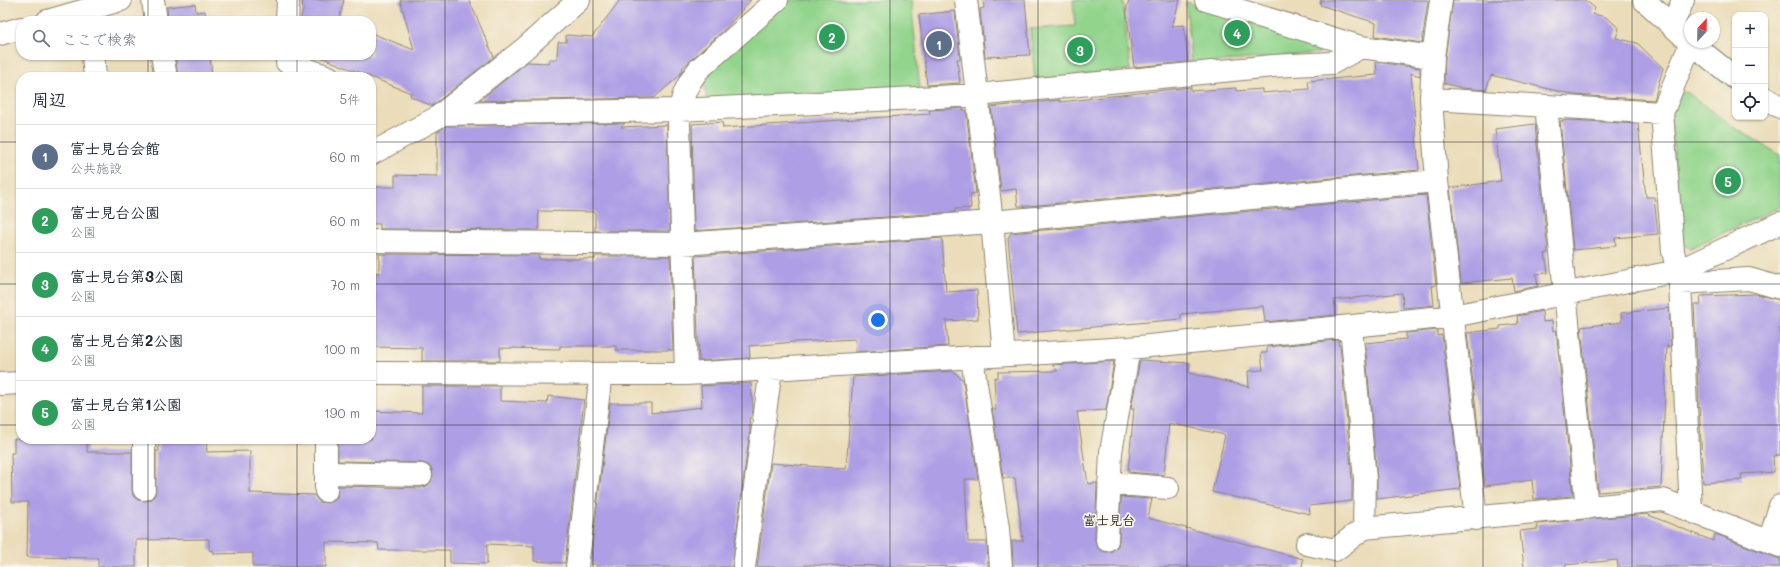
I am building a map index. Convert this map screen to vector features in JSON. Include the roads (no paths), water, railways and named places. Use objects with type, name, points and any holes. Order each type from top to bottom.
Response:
[{"type":"street","points":[[153,0],[155,16]]},
{"type":"street","points":[[288,0],[288,16]]},
{"type":"street","points":[[376,151],[442,114],[524,49],[579,0]]},
{"type":"street","points":[[686,374],[679,110],[681,100],[689,81],[698,69],[777,0]]},
{"type":"street","points":[[966,0],[992,222],[1004,355]]},
{"type":"street","points":[[1206,0],[1361,47],[1433,57]]},
{"type":"street","points":[[1441,0],[1433,57],[1431,99],[1438,181],[1476,519]]},
{"type":"street","points":[[1644,0],[1684,37]]},
{"type":"street","points":[[1672,26],[1683,0]]},
{"type":"street","points":[[88,15],[117,1]]},
{"type":"street","points":[[0,34],[16,29]]},
{"type":"street","points":[[442,114],[679,110],[977,96],[1272,66],[1332,63],[1361,47]]},
{"type":"street","points":[[1689,48],[1662,113],[1673,252],[1679,277],[1691,512]]},
{"type":"street","points":[[1697,48],[1732,76]]},
{"type":"street","points":[[93,60],[95,72]]},
{"type":"street","points":[[163,60],[165,72]]},
{"type":"street","points":[[287,60],[287,62],[315,72]]},
{"type":"street","points":[[1431,99],[1662,113]]},
{"type":"street","points":[[1768,100],[1780,107]]},
{"type":"street","points":[[1546,106],[1586,508]]},
{"type":"street","points":[[376,241],[682,244],[992,222],[1438,181]]},
{"type":"street","points":[[1679,277],[1780,223]]},
{"type":"street","points":[[376,373],[686,374],[972,358],[1129,348],[1453,316],[1565,295],[1679,277],[1749,279],[1780,288]]},
{"type":"street","points":[[1351,327],[1365,479],[1364,528]]},
{"type":"street","points":[[1107,540],[1111,452],[1129,348]]},
{"type":"street","points":[[972,358],[998,528],[1001,567]]},
{"type":"street","points":[[744,567],[771,369]]},
{"type":"street","points":[[577,567],[600,374]]},
{"type":"street","points":[[0,384],[16,383]]},
{"type":"street","points":[[144,444],[144,489]]},
{"type":"street","points":[[326,444],[326,482],[421,475]]},
{"type":"street","points":[[1110,484],[1168,488]]},
{"type":"street","points":[[1307,544],[1335,550],[1364,528],[1476,519],[1663,500],[1775,544],[1780,506]]},
{"type":"place","name":"富士見台第2公園","points":[[1237,33]]},
{"type":"place","name":"富士見台公園","points":[[832,37]]},
{"type":"place","name":"富士見台会館","points":[[939,44]]},
{"type":"place","name":"富士見台第3公園","points":[[1080,50]]},
{"type":"place","name":"富士見台第1公園","points":[[1728,181]]},
{"type":"district","name":"富士見台","points":[[1109,519]]}]
